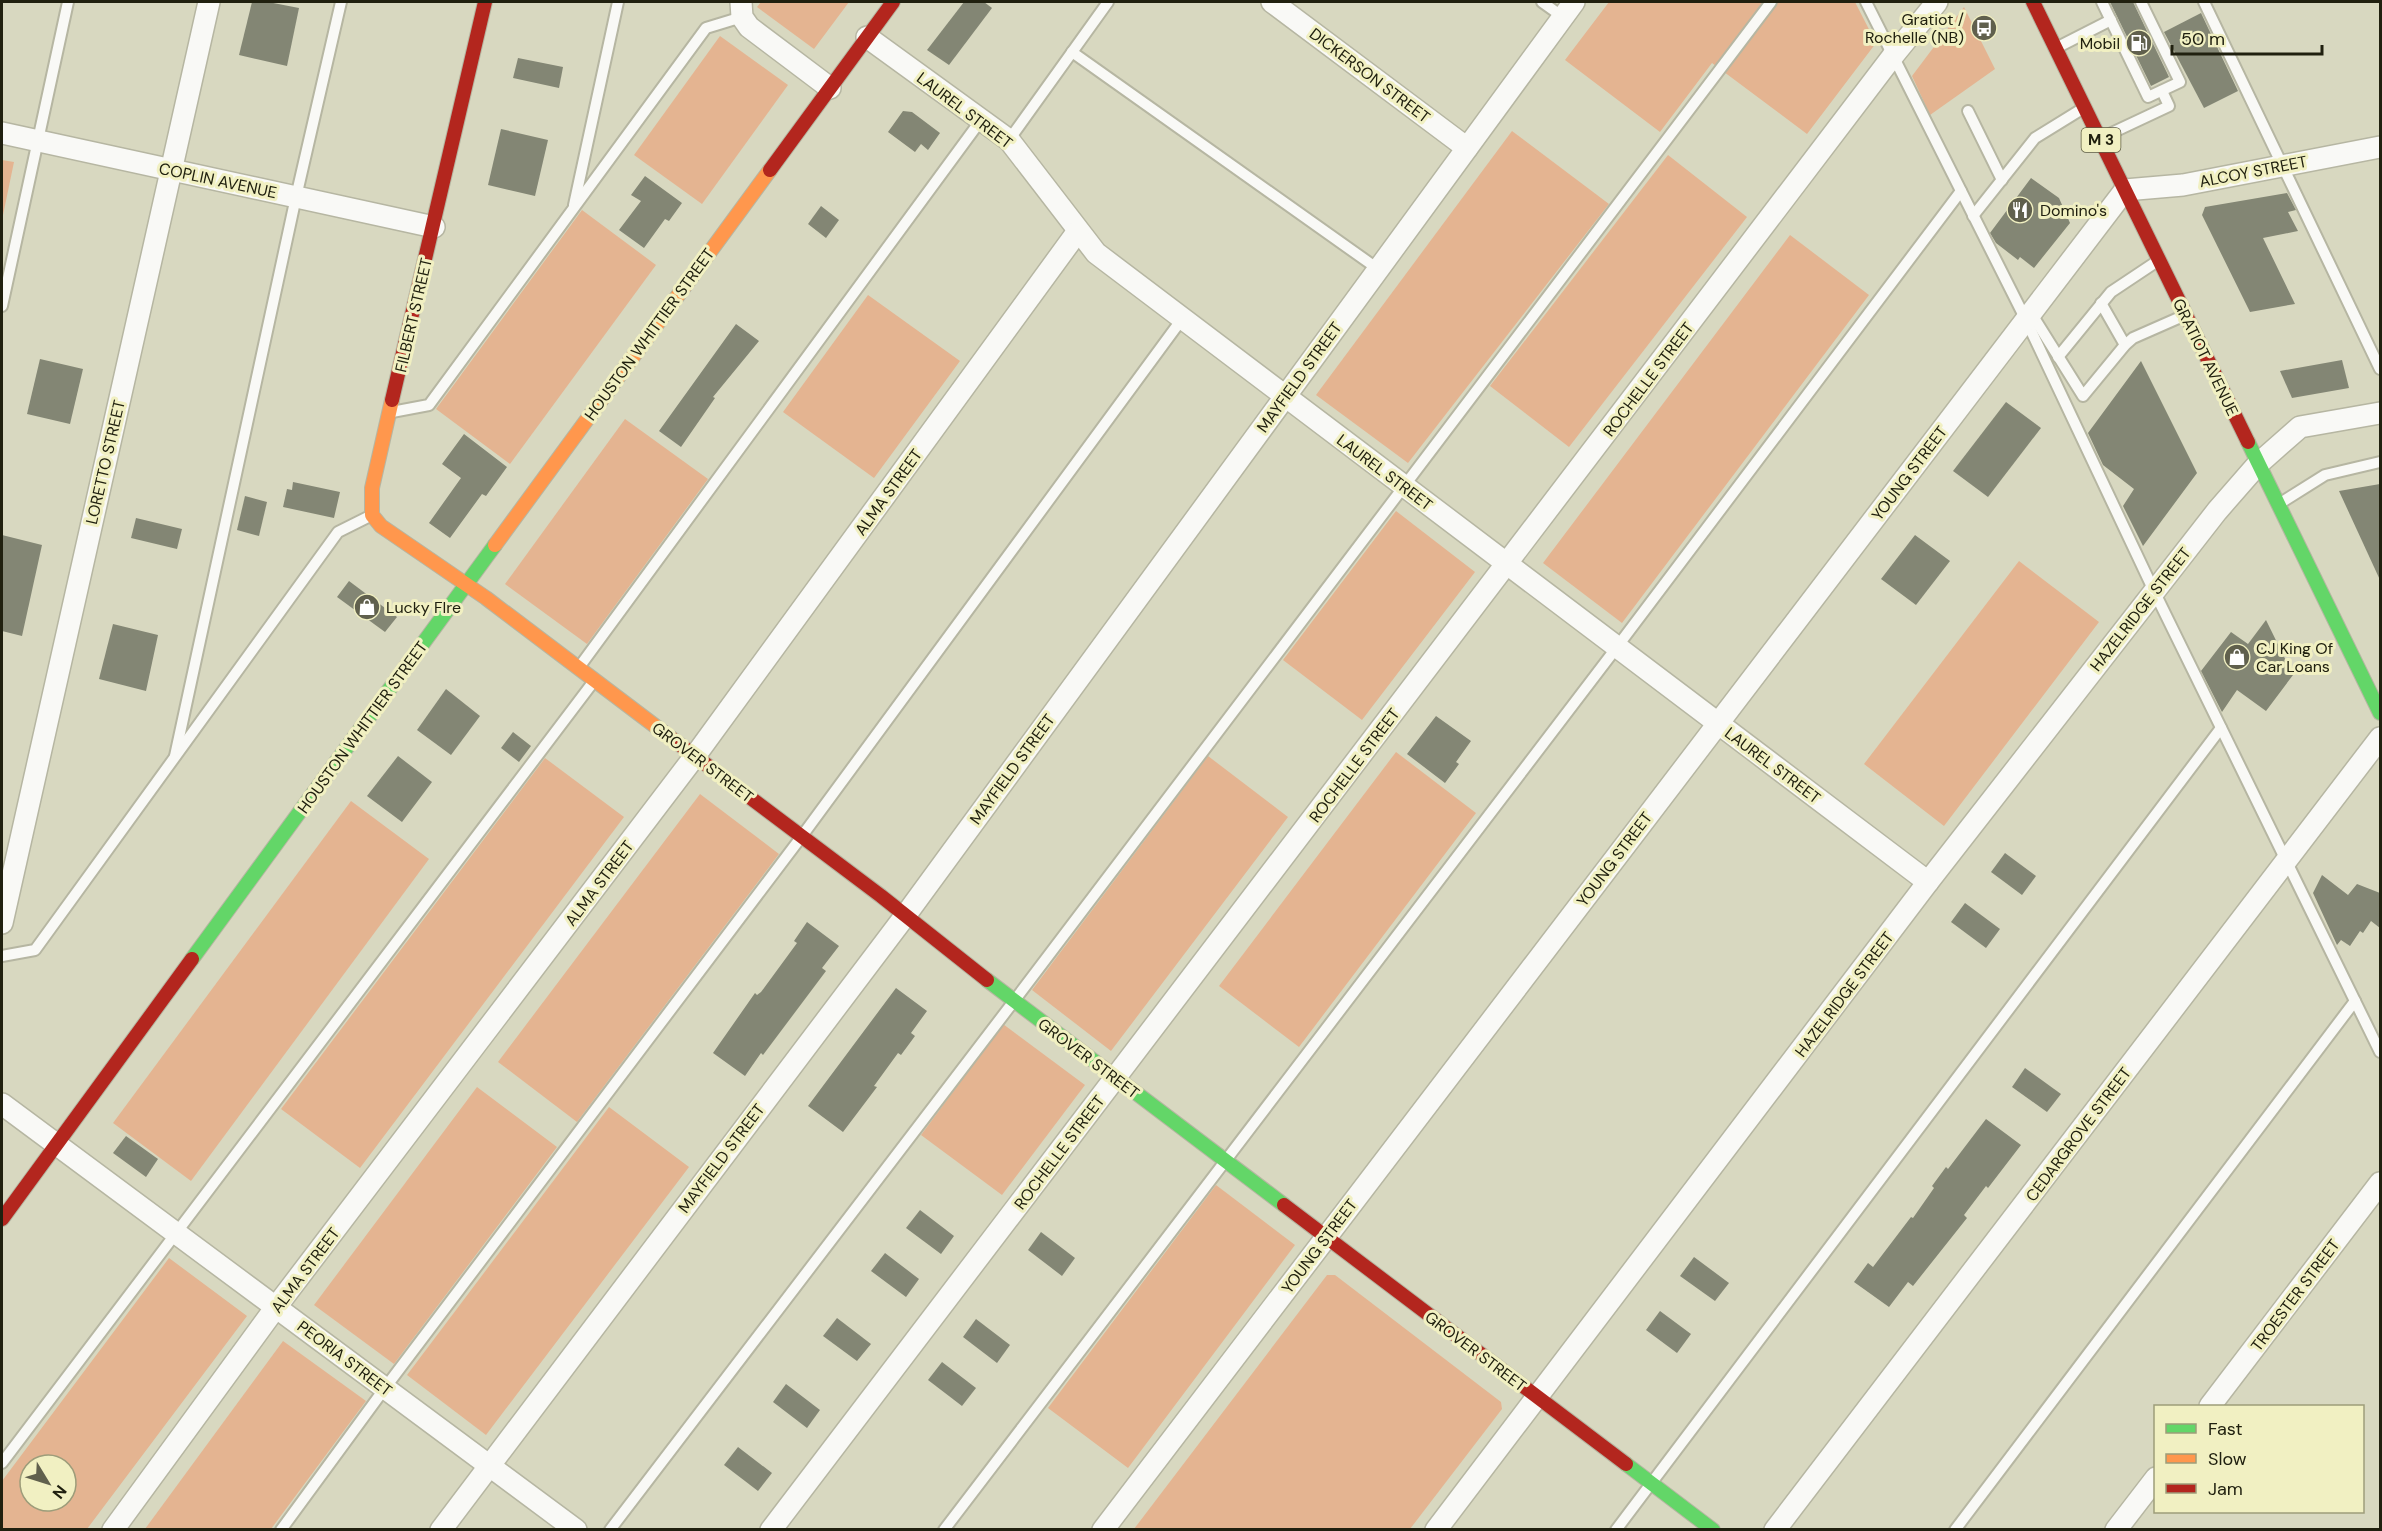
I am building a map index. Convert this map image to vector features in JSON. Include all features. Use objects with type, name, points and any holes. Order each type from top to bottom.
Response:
[{"type":"street","name":"LORETTO STREET","points":[[2,922],[7,874],[209,2]]},
{"type":"street","name":"FILBERT STREET","points":[[372,514],[372,488],[485,2]]},
{"type":"street","name":"HOUSTON WHITTIER STREET","points":[[2,1219],[893,2]]},
{"type":"street","name":"DICKERSON STREET","points":[[1272,2],[1467,148]]},
{"type":"street","name":"ROCHELLE STREET","points":[[771,1530],[1892,57],[1937,2]]},
{"type":"street","name":"GRATIOT AVENUE","points":[[2033,2],[2258,464],[2375,687],[2380,713]]},
{"type":"street","points":[[742,9],[749,27],[830,88]]},
{"type":"street","name":"MAYFIELD STREET","points":[[441,1530],[905,916],[1568,9]]},
{"type":"street","name":"LAUREL STREET","points":[[867,37],[1009,140],[1096,253],[1928,882]]},
{"type":"street","name":"COPLIN AVENUE","points":[[2,133],[434,227]]},
{"type":"street","name":"ALCOY STREET","points":[[2125,190],[2183,185],[2380,147]]},
{"type":"street","name":"YOUNG STREET","points":[[1103,1530],[2125,190]]},
{"type":"street","name":"ALMA STREET","points":[[113,1530],[276,1307],[695,756],[1078,231]]},
{"type":"street","name":"HAZELRIDGE STREET","points":[[1436,1530],[1928,882],[2217,511],[2258,464],[2300,427],[2380,413]]},
{"type":"street","points":[[372,514],[389,531],[466,585]]},
{"type":"street","name":"GROVER STREET","points":[[466,585],[802,836],[1115,1078],[1713,1530]]},
{"type":"street","name":"CEDARGROVE STREET","points":[[1775,1530],[2380,738]]},
{"type":"street","points":[[2,1104],[56,1144]]},
{"type":"street","name":"PEORIA STREET","points":[[56,1144],[576,1530]]},
{"type":"street","name":"TROESTER STREET","points":[[2212,1405],[2380,1183]]},
{"type":"street","points":[[2116,1530],[2154,1481]]},
{"type":"lane","points":[[2,306],[68,2]]},
{"type":"lane","points":[[175,756],[296,197],[341,2]]},
{"type":"lane","points":[[572,211],[618,2]]},
{"type":"lane","points":[[1009,140],[1108,2]]},
{"type":"lane","points":[[1542,2],[1568,9]]},
{"type":"lane","points":[[610,1530],[1771,2]]},
{"type":"lane","points":[[1866,2],[1973,216],[2028,316],[2154,591],[2380,1052]]},
{"type":"lane","points":[[2102,2],[2129,51],[2148,97],[2180,82],[2166,61],[2145,17],[2141,2]]},
{"type":"lane","points":[[2204,2],[2380,369]]},
{"type":"lane","points":[[390,412],[429,405],[706,28],[742,9]]},
{"type":"lane","points":[[2056,48],[2111,20]]},
{"type":"lane","points":[[1072,52],[1378,269]]},
{"type":"lane","points":[[2100,138],[2169,106],[2162,91]]},
{"type":"lane","points":[[1973,216],[2035,138],[2085,107]]},
{"type":"lane","points":[[1968,111],[2002,180]]},
{"type":"lane","points":[[578,668],[981,120]]},
{"type":"lane","points":[[944,1530],[1617,647],[1961,191]]},
{"type":"lane","points":[[2058,357],[2111,292],[2158,260]]},
{"type":"lane","points":[[2101,303],[2125,345]]},
{"type":"lane","points":[[2028,316],[2083,396],[2125,345],[2133,339],[2186,315]]},
{"type":"lane","points":[[281,1530],[385,1388],[802,836],[1182,319]]},
{"type":"lane","points":[[2278,504],[2325,475],[2380,462]]},
{"type":"lane","points":[[2,956],[35,950],[338,532],[372,514]]},
{"type":"lane","points":[[2,1463],[595,680]]},
{"type":"lane","points":[[1616,1530],[2222,728]]},
{"type":"lane","points":[[1955,1530],[2355,1001]]},
{"type":"shaded area","points":[[761,2],[849,2],[814,49],[757,7]]},
{"type":"shaded area","points":[[1609,2],[1855,2],[1876,43],[1807,134],[1712,63],[1660,132],[1565,60]]},
{"type":"shaded area","points":[[1964,7],[1995,69],[1930,115],[1912,76]]},
{"type":"shaded area","points":[[720,36],[788,85],[702,204],[634,155]]},
{"type":"shaded area","points":[[1512,131],[1609,204],[1408,463],[1316,395]]},
{"type":"shaded area","points":[[1668,155],[1747,217],[1569,447],[1490,386]]},
{"type":"shaded area","points":[[2,160],[14,162],[2,220]]},
{"type":"shaded area","points":[[582,210],[656,265],[510,464],[436,409]]},
{"type":"shaded area","points":[[1790,235],[1869,295],[1622,623],[1543,563]]},
{"type":"shaded area","points":[[868,295],[960,361],[874,478],[783,412]]},
{"type":"shaded area","points":[[625,419],[708,479],[587,644],[505,584]]},
{"type":"shaded area","points":[[1396,511],[1475,572],[1362,720],[1283,660]]},
{"type":"shaded area","points":[[2019,561],[2099,622],[1944,826],[1864,764]]},
{"type":"shaded area","points":[[1396,752],[1476,813],[1299,1047],[1219,986]]},
{"type":"shaded area","points":[[1208,756],[1288,817],[1111,1051],[1032,990]]},
{"type":"shaded area","points":[[545,758],[624,817],[360,1168],[281,1109]]},
{"type":"shaded area","points":[[700,794],[779,854],[577,1122],[498,1062]]},
{"type":"shaded area","points":[[351,801],[429,859],[191,1181],[113,1123]]},
{"type":"shaded area","points":[[1003,1024],[1085,1085],[1002,1195],[921,1135]]},
{"type":"shaded area","points":[[477,1087],[557,1147],[394,1364],[314,1305]]},
{"type":"shaded area","points":[[609,1107],[689,1167],[486,1435],[407,1375]]},
{"type":"shaded area","points":[[1216,1185],[1295,1245],[1128,1468],[1048,1408]]},
{"type":"shaded area","points":[[169,1258],[247,1316],[87,1529],[2,1529],[2,1481],[18,1460],[18,1513],[78,1513],[78,1453],[23,1453]]},
{"type":"shaded area","points":[[1327,1275],[1335,1275],[1501,1402],[1502,1409],[1410,1529],[1134,1529]]},
{"type":"shaded area","points":[[283,1341],[366,1401],[271,1529],[145,1529]]},
{"type":"building","points":[[252,2],[268,2],[299,8],[287,66],[239,55]]},
{"type":"building","points":[[964,2],[984,2],[992,8],[949,65],[927,50]]},
{"type":"building","points":[[2110,2],[2133,2],[2169,77],[2151,86]]},
{"type":"building","points":[[2201,13],[2238,91],[2204,108],[2164,32]]},
{"type":"building","points":[[518,58],[563,67],[559,88],[513,78]]},
{"type":"building","points":[[903,111],[912,112],[940,133],[928,150],[921,144],[915,152],[888,132]]},
{"type":"building","points":[[501,129],[548,140],[535,196],[488,185]]},
{"type":"building","points":[[645,176],[682,203],[669,221],[665,219],[644,248],[619,230],[641,201],[631,195]]},
{"type":"building","points":[[2031,178],[2059,198],[2070,223],[2034,268],[2020,257],[2018,260],[1996,243],[1990,233]]},
{"type":"building","points":[[2287,193],[2296,210],[2288,212],[2298,231],[2263,238],[2295,304],[2250,312],[2202,215],[2205,207]]},
{"type":"building","points":[[821,206],[839,220],[826,238],[808,224]]},
{"type":"building","points":[[736,324],[759,341],[713,397],[715,398],[681,447],[659,431]]},
{"type":"building","points":[[40,359],[83,369],[70,424],[27,414]]},
{"type":"building","points":[[2342,360],[2349,388],[2292,398],[2280,371]]},
{"type":"building","points":[[2141,361],[2197,473],[2143,546],[2123,506],[2134,489],[2103,465],[2088,433]]},
{"type":"building","points":[[2006,402],[2041,428],[1988,497],[1953,471]]},
{"type":"building","points":[[464,434],[507,467],[486,496],[482,494],[450,538],[429,523],[461,478],[442,464]]},
{"type":"building","points":[[293,482],[340,492],[334,518],[283,507],[287,489],[292,490]]},
{"type":"building","points":[[2380,484],[2380,580],[2339,491]]},
{"type":"building","points":[[245,496],[267,502],[259,536],[237,530]]},
{"type":"building","points":[[136,518],[182,529],[177,549],[131,538]]},
{"type":"building","points":[[2,535],[42,545],[22,636],[2,631]]},
{"type":"building","points":[[1915,535],[1950,561],[1916,605],[1881,579]]},
{"type":"building","name":"Lucky FIre","points":[[349,581],[397,617],[385,632],[337,597]]},
{"type":"building","name":"CJ King Of Car Loans","points":[[2266,620],[2293,675],[2266,711],[2237,690],[2222,712],[2201,671],[2231,632],[2248,644]]},
{"type":"building","points":[[113,624],[158,635],[146,691],[99,679]]},
{"type":"building","points":[[446,689],[480,716],[451,755],[417,730]]},
{"type":"building","points":[[1436,716],[1471,741],[1456,762],[1459,764],[1445,783],[1407,754]]},
{"type":"building","points":[[513,732],[531,746],[519,762],[501,748]]},
{"type":"building","points":[[398,756],[432,782],[402,822],[367,796]]},
{"type":"building","points":[[2005,853],[2036,876],[2022,895],[1991,872]]},
{"type":"building","points":[[2322,875],[2348,895],[2357,884],[2380,893],[2380,928],[2371,921],[2363,933],[2360,931],[2350,946],[2341,940],[2337,945],[2313,893]]},
{"type":"building","points":[[1965,903],[2000,929],[1986,948],[1951,922]]},
{"type":"building","points":[[807,922],[839,946],[822,968],[826,971],[745,1076],[713,1053],[755,993],[757,995],[761,992],[797,943],[794,941]]},
{"type":"building","points":[[896,988],[927,1011],[911,1033],[915,1036],[901,1055],[898,1053],[874,1086],[877,1087],[843,1132],[808,1106]]},
{"type":"building","points":[[2025,1068],[2061,1094],[2047,1112],[2012,1087]]},
{"type":"building","points":[[1986,1119],[2021,1145],[1988,1188],[1986,1186],[1964,1215],[1967,1218],[1913,1286],[1908,1282],[1889,1307],[1854,1282],[1868,1263],[1873,1267],[1911,1217],[1913,1218],[1946,1167],[1948,1169]]},
{"type":"building","points":[[126,1136],[158,1159],[146,1177],[113,1153]]},
{"type":"building","points":[[920,1210],[954,1236],[941,1254],[906,1228]]},
{"type":"building","points":[[1041,1232],[1075,1258],[1062,1276],[1028,1250]]},
{"type":"building","points":[[885,1253],[919,1279],[906,1297],[871,1271]]},
{"type":"building","points":[[1694,1257],[1729,1283],[1715,1301],[1680,1276]]},
{"type":"building","points":[[1660,1311],[1691,1334],[1677,1353],[1646,1330]]},
{"type":"building","points":[[837,1318],[871,1344],[857,1361],[823,1336]]},
{"type":"building","points":[[976,1319],[1010,1345],[997,1363],[963,1337]]},
{"type":"building","points":[[942,1362],[976,1388],[962,1406],[928,1380]]},
{"type":"building","points":[[786,1384],[820,1410],[807,1428],[773,1402]]},
{"type":"building","points":[[738,1447],[772,1473],[758,1491],[724,1465]]},
{"type":"traffic: fast","points":[[2248,442],[2380,713]]},
{"type":"traffic: fast","points":[[192,959],[495,545]]},
{"type":"traffic: fast","points":[[987,980],[1284,1205]]},
{"type":"traffic: fast","points":[[1626,1464],[1713,1530]]},
{"type":"traffic: slow","points":[[495,545],[770,170]]},
{"type":"traffic: slow","points":[[392,400],[372,488],[372,515],[381,526],[486,598],[671,738]]},
{"type":"traffic: jam","points":[[392,400],[485,2]]},
{"type":"traffic: jam","points":[[770,170],[893,2]]},
{"type":"traffic: jam","points":[[2033,2],[2248,442]]},
{"type":"traffic: jam","points":[[671,738],[881,896],[987,980]]},
{"type":"traffic: jam","points":[[2,1219],[192,959]]},
{"type":"traffic: jam","points":[[1284,1205],[1626,1464]]},
{"type":"place","name":"Gratiot / Rochelle (NB)","points":[[1984,28]]},
{"type":"place","name":"Mobil","points":[[2139,43]]},
{"type":"place","name":"Domino's","points":[[2020,210]]},
{"type":"place","name":"Lucky FIre","points":[[367,607]]},
{"type":"place","name":"CJ King Of Car Loans","points":[[2237,657]]}]
